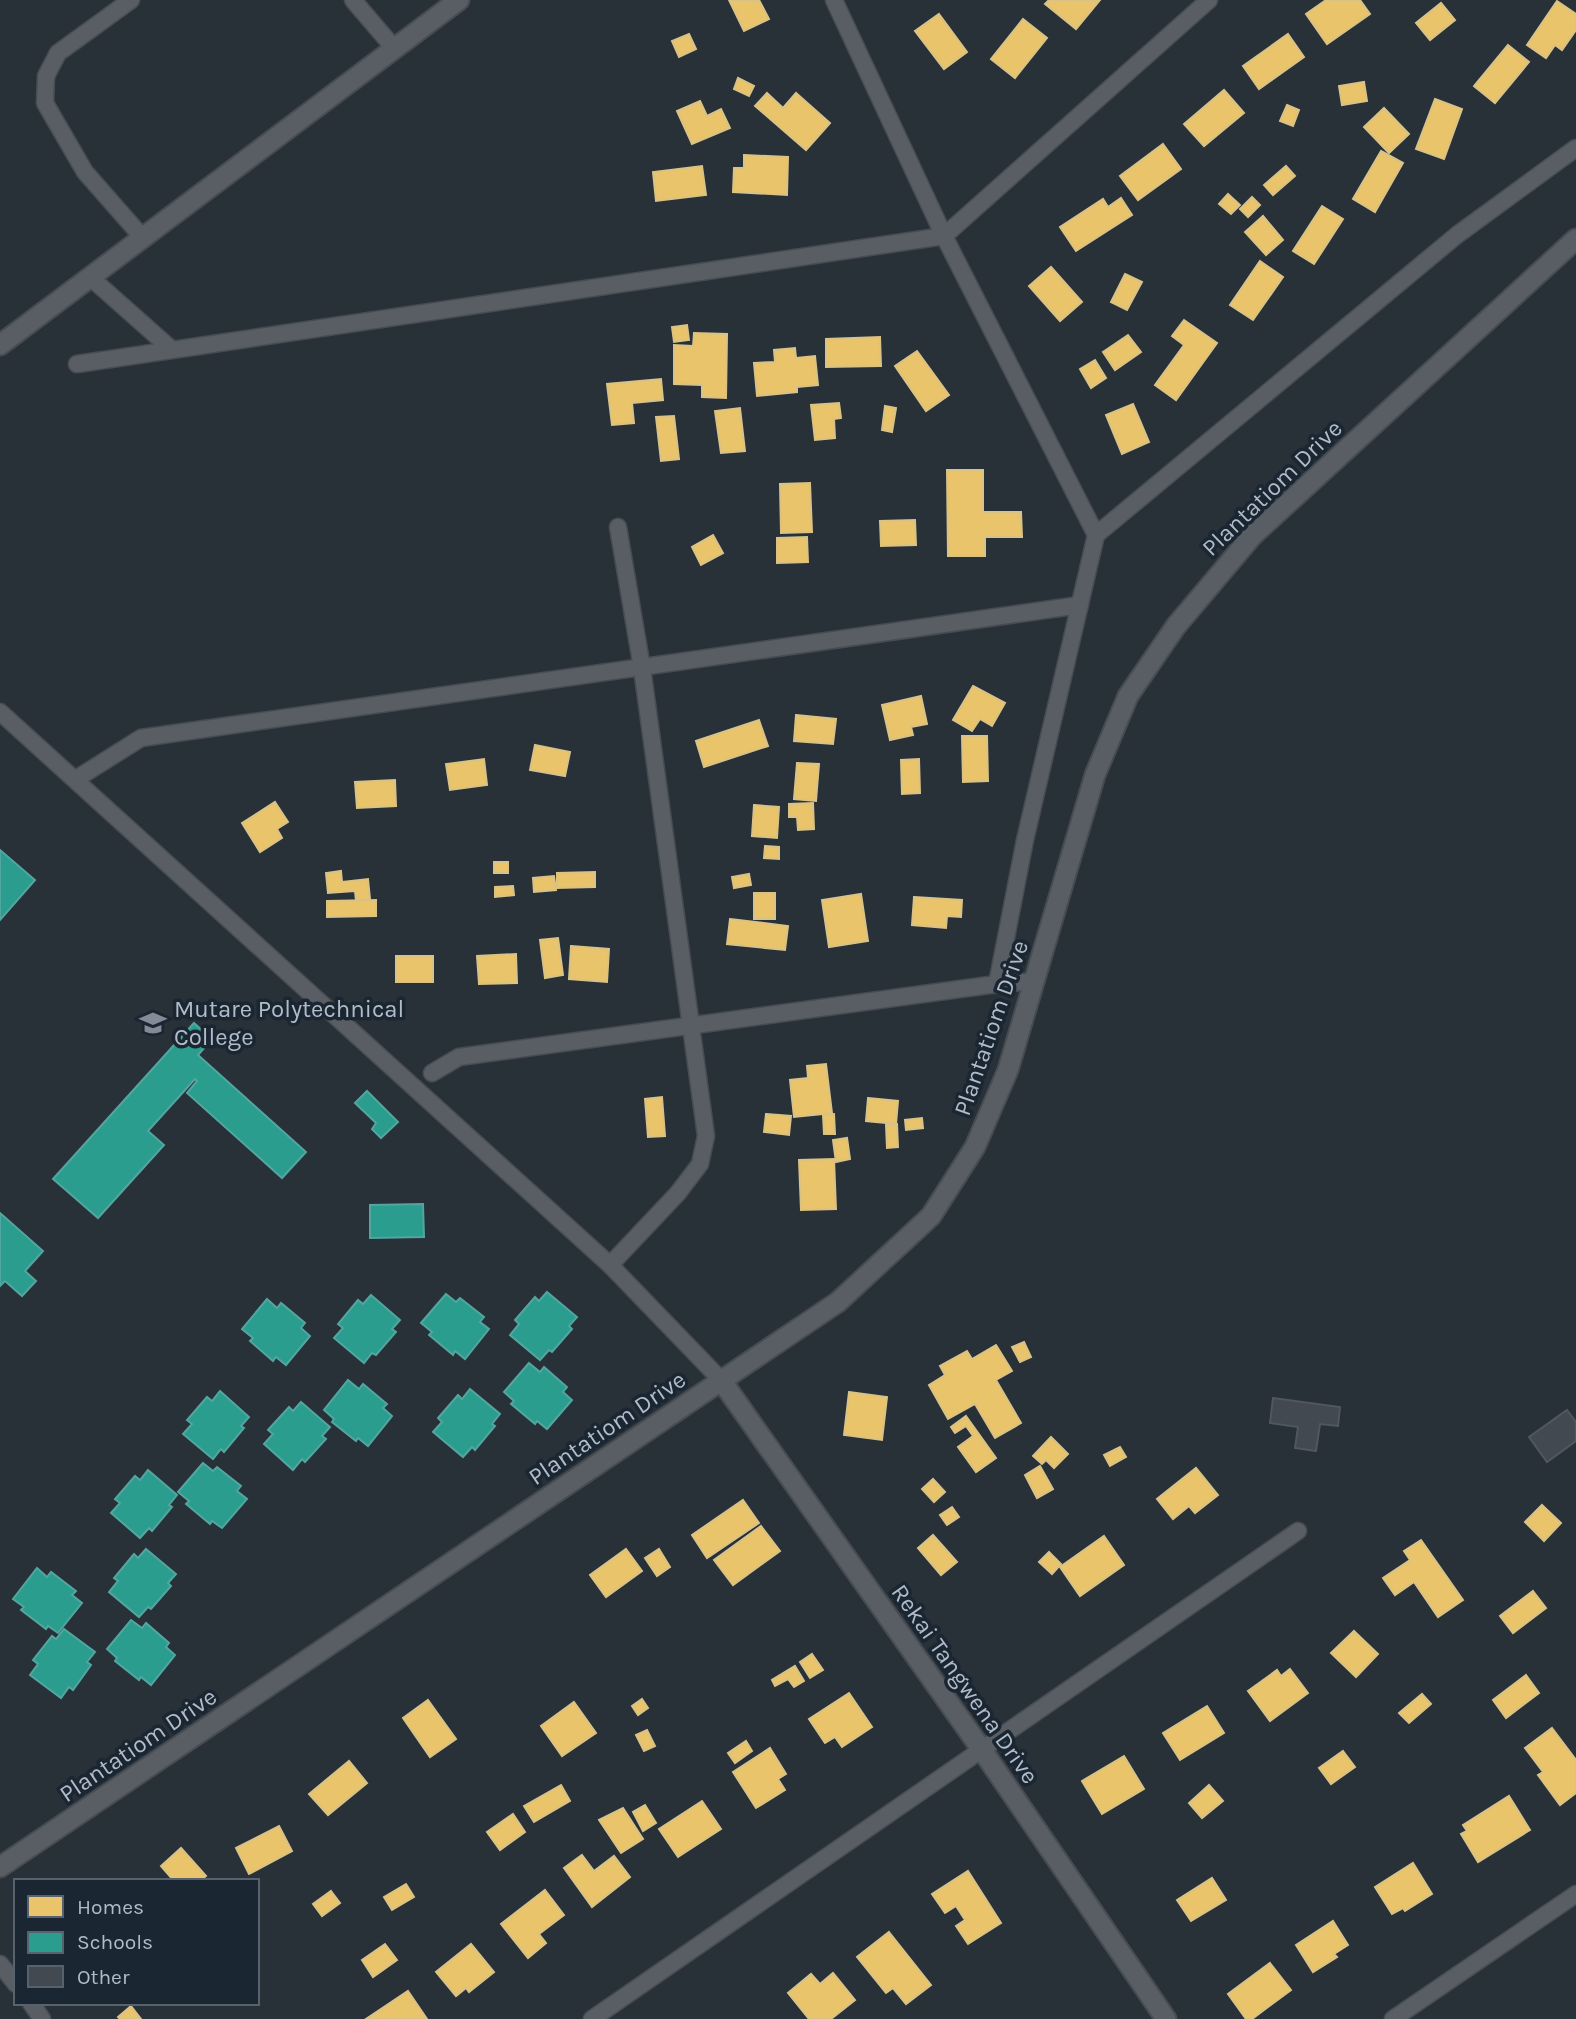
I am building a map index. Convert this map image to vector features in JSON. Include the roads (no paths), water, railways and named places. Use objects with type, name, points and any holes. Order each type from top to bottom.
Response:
[{"type":"street","points":[[131,0],[58,53],[46,76],[45,103],[85,172],[143,238]]},
{"type":"street","points":[[353,0],[394,48]]},
{"type":"street","points":[[0,345],[460,0]]},
{"type":"street","points":[[834,0],[944,236],[1096,535]]},
{"type":"street","points":[[77,364],[170,348],[944,236],[1209,0]]},
{"type":"street","points":[[997,984],[1025,840],[1096,535],[1458,234],[1576,148]]},
{"type":"street","name":"Plantatiom Drive","points":[[0,1867],[838,1302],[931,1216],[975,1147],[1008,1070],[1095,775],[1128,696],[1176,626],[1252,536],[1576,239]]},
{"type":"street","points":[[90,277],[170,348]]},
{"type":"street","points":[[611,1265],[678,1193],[700,1164],[706,1136],[642,668],[618,527]]},
{"type":"street","points":[[76,779],[141,738],[1080,605]]},
{"type":"street","points":[[0,712],[611,1265],[721,1380]]},
{"type":"street","points":[[432,1073],[459,1057],[1035,981]]},
{"type":"street","name":"Rekai Tangwena Drive","points":[[721,1380],[982,1750],[1166,2019]]},
{"type":"street","points":[[592,2019],[1298,1531]]},
{"type":"street","points":[[1394,2019],[1576,1894]]},
{"type":"street","points":[[0,1964],[14,1982]]},
{"type":"place","name":"Mutare Polytechnical College","points":[[153,1023]]}]
